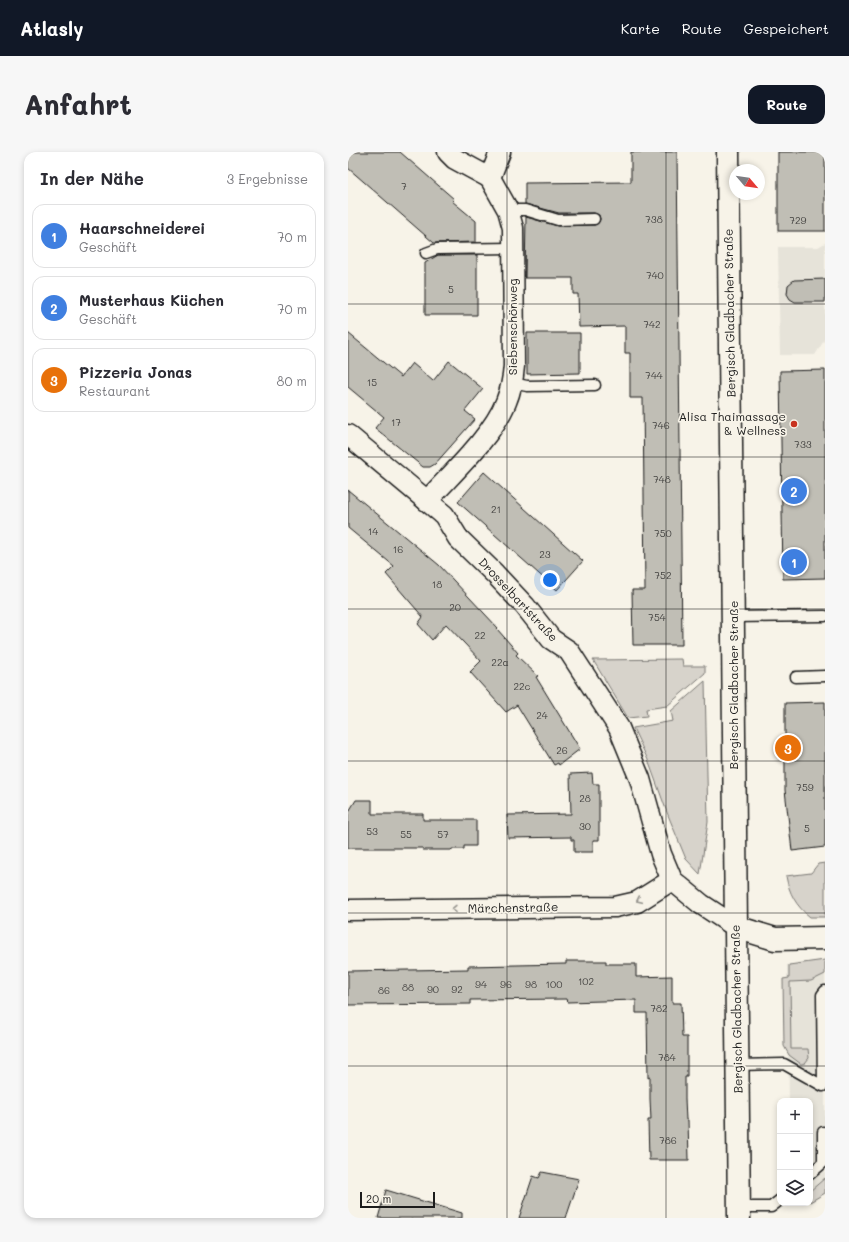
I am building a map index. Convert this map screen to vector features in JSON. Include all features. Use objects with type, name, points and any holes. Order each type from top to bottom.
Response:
[{"type":"main road","name":"Bergisch Gladbacher Straße","points":[[728,152],[739,1213]]},
{"type":"main road","points":[[736,927],[774,940],[825,938]]},
{"type":"street","points":[[448,152],[455,159],[490,178],[500,152]]},
{"type":"street","name":"Siebenschönweg","points":[[427,501],[487,434],[506,403],[512,383],[514,366],[513,228],[508,210],[490,178]]},
{"type":"street","name":"Drosselbartstraße","points":[[348,435],[444,515],[458,538],[520,600],[551,639],[569,650],[619,728],[640,779],[661,854],[672,880],[696,900],[736,927]]},
{"type":"street","name":"Märchenstraße","points":[[348,910],[615,907],[637,902],[672,880]]},
{"type":"lane","points":[[508,210],[525,210],[558,220],[594,219]]},
{"type":"lane","points":[[426,253],[437,249],[513,248]]},
{"type":"lane","points":[[512,383],[528,386],[595,385]]},
{"type":"lane","points":[[733,617],[825,616]]},
{"type":"lane","points":[[796,677],[825,676]]},
{"type":"lane","points":[[823,1089],[822,995],[825,991]]},
{"type":"lane","points":[[738,1065],[784,1064],[823,1089]]},
{"type":"lane","points":[[813,1171],[824,1162],[823,1132]]},
{"type":"lane","points":[[739,1213],[771,1207],[777,1202]]},
{"type":"shaded area","points":[[825,243],[825,339],[815,355],[780,355],[778,247],[818,247]]},
{"type":"shaded area","points":[[682,659],[683,666],[705,666],[705,673],[667,706],[646,709],[647,716],[628,718],[593,660]]},
{"type":"shaded area","points":[[705,681],[708,822],[700,874],[686,859],[648,760],[633,728],[673,721],[671,711]]},
{"type":"shaded area","points":[[825,863],[825,917],[810,917],[794,899],[786,876],[811,873],[818,864]]},
{"type":"shaded area","points":[[825,960],[825,1194],[813,1201],[813,1098],[789,1098],[787,965]]},
{"type":"shaded area","points":[[825,960],[825,974],[811,981],[790,982],[791,1049],[808,1049],[809,1058],[805,1063],[801,1064],[789,1055],[784,1046],[783,979],[789,978],[789,965]]},
{"type":"shaded area","points":[[825,1178],[825,1193],[813,1200],[813,1188]]},
{"type":"building","points":[[348,152],[400,152],[454,199],[452,201],[476,221],[476,242],[434,243],[348,168]]},
{"type":"building","points":[[631,152],[677,152],[682,645],[633,645],[632,590],[645,590],[643,398],[630,398],[630,353],[625,353],[625,326],[579,327],[578,294],[573,294],[573,278],[525,278],[526,217],[558,226],[595,225],[600,219],[599,215],[594,213],[559,213],[525,204],[525,183],[631,182]]},
{"type":"building","points":[[778,152],[825,152],[825,231],[778,231]]},
{"type":"building","points":[[438,255],[477,255],[477,315],[425,315],[425,263]]},
{"type":"building","points":[[825,279],[825,302],[795,302],[790,299],[787,294],[788,285],[794,280]]},
{"type":"building","points":[[348,333],[401,377],[412,363],[433,381],[449,361],[483,389],[465,411],[475,419],[435,464],[430,467],[423,467],[375,428],[384,417],[348,387]]},
{"type":"building","points":[[527,333],[580,333],[580,373],[527,374]]},
{"type":"building","points":[[825,370],[825,578],[783,579],[780,371]]},
{"type":"building","points":[[484,472],[583,561],[557,590],[458,502]]},
{"type":"building","points":[[348,490],[439,565],[498,628],[497,629],[518,653],[516,655],[538,676],[536,677],[580,749],[559,765],[558,763],[554,765],[517,705],[506,712],[470,672],[481,661],[446,624],[432,640],[418,624],[423,617],[386,574],[394,566],[348,528]]},
{"type":"building","points":[[825,702],[825,847],[792,851],[785,790],[785,703]]},
{"type":"building","points":[[592,773],[593,784],[599,784],[599,840],[593,840],[593,852],[574,852],[574,840],[571,840],[571,837],[508,838],[507,815],[571,814],[570,774]]},
{"type":"building","points":[[356,800],[372,800],[372,814],[423,814],[423,820],[476,820],[476,846],[464,846],[464,849],[451,850],[423,850],[423,848],[348,848],[348,813]]},
{"type":"building","points":[[566,961],[606,961],[606,964],[636,964],[636,977],[672,976],[672,1003],[681,1003],[682,1037],[687,1037],[687,1077],[685,1077],[685,1099],[686,1120],[688,1120],[689,1160],[649,1160],[648,1120],[651,1120],[650,1077],[648,1078],[647,1013],[636,1013],[636,1000],[567,1002],[566,999],[470,1000],[470,1004],[348,1005],[348,971],[468,969],[468,966],[566,964]]},
{"type":"building","points":[[542,1172],[579,1179],[566,1218],[519,1218],[533,1176],[539,1178]]},
{"type":"building","points":[[386,1190],[462,1213],[462,1218],[378,1218]]},
{"type":"place","name":"Alisa Thaimassage & Wellness","points":[[794,424]]},
{"type":"place","name":"Musterhaus Küchen","points":[[794,491]]},
{"type":"place","name":"Haarschneiderei","points":[[794,562]]},
{"type":"place","name":"Pizzeria Jonas","points":[[788,748]]}]
